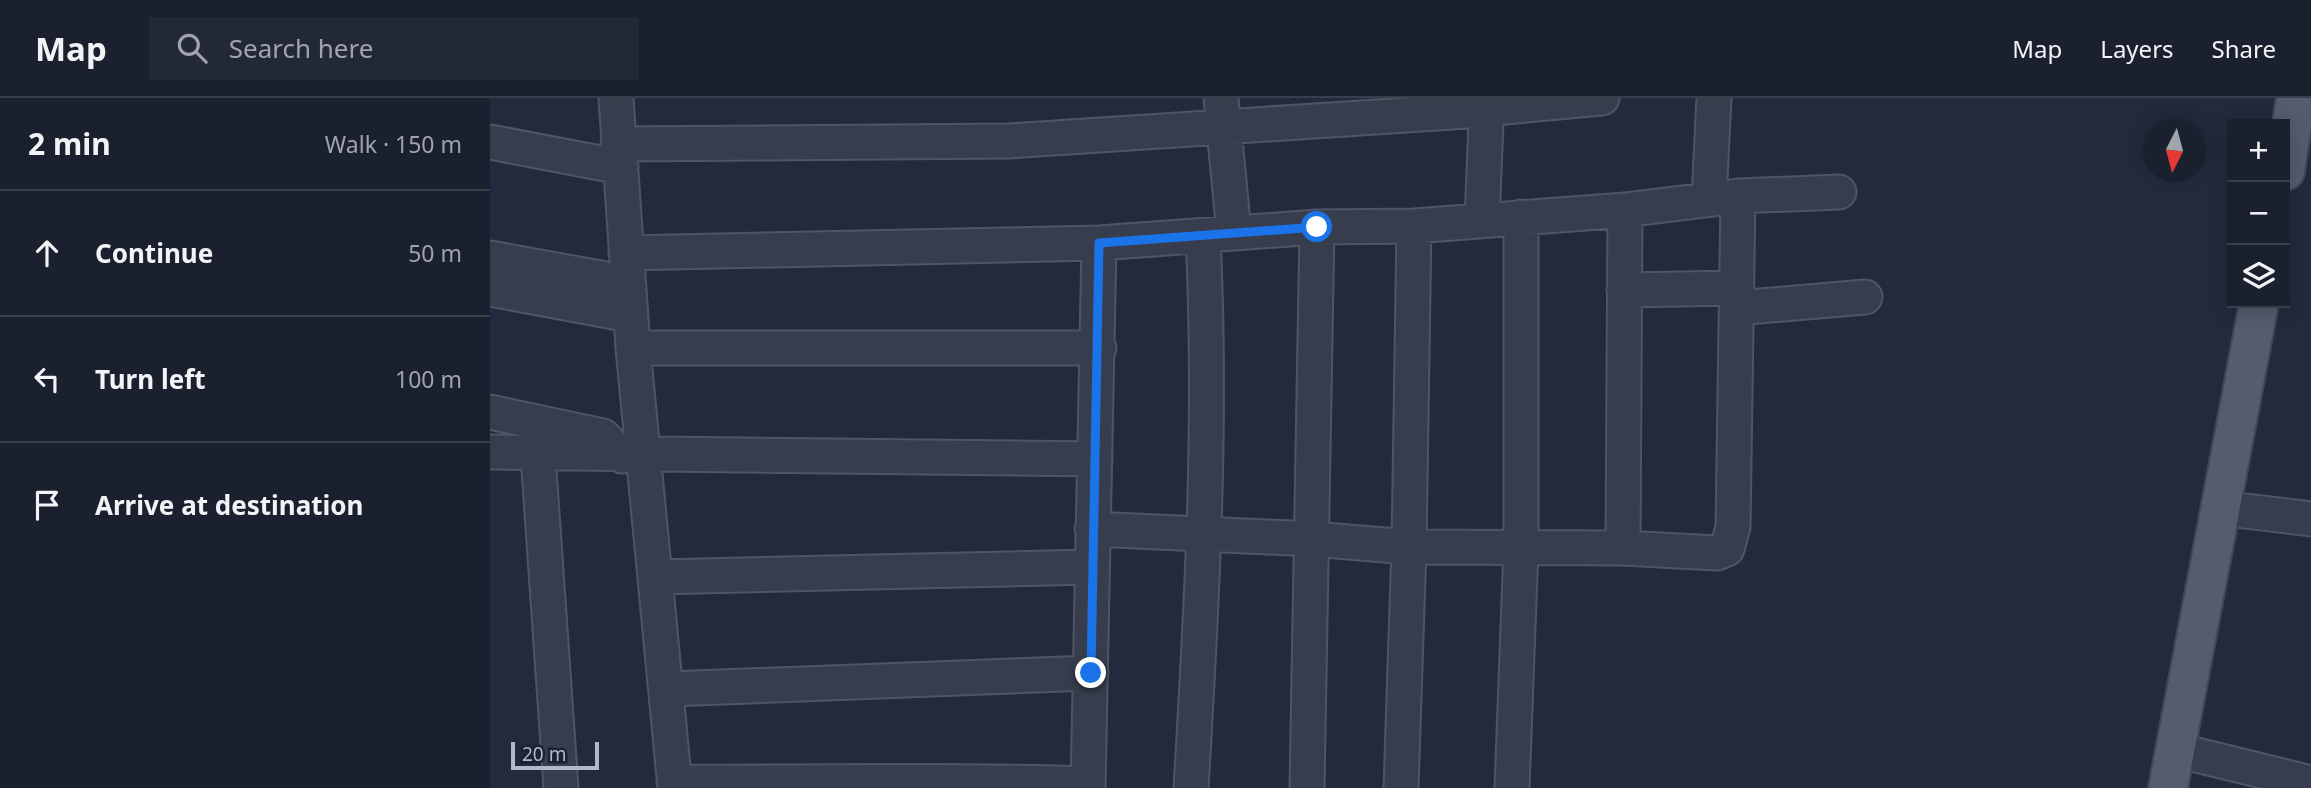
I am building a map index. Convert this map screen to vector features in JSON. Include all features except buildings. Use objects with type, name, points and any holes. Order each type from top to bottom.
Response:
[{"type":"main road","points":[[2290,138],[2296,98]]},
{"type":"main road","points":[[2168,788],[2258,308]]},
{"type":"street","points":[[616,98],[633,348],[633,456],[656,577],[675,785],[1088,786],[1091,567],[1099,348],[1099,243]]},
{"type":"street","points":[[490,142],[620,155],[921,144],[1222,112],[1602,98]]},
{"type":"street","points":[[1093,529],[1311,539],[1409,547],[1623,548],[1717,553],[1727,549],[1733,527],[1737,298],[1723,197],[1714,98]]},
{"type":"street","points":[[1482,220],[1487,103]]},
{"type":"street","points":[[1191,788],[1206,536],[1208,353],[1218,234],[1222,112]]},
{"type":"street","points":[[2290,172],[2311,170]]},
{"type":"street","points":[[490,289],[628,284],[1099,243],[1317,227],[1414,226],[1625,210],[1723,197],[1839,192]]},
{"type":"street","points":[[1623,548],[1625,210]]},
{"type":"street","points":[[1512,788],[1521,547],[1521,217]]},
{"type":"street","points":[[1401,788],[1409,547],[1414,226]]},
{"type":"street","points":[[1307,788],[1317,227]]},
{"type":"street","points":[[490,258],[628,284]]},
{"type":"street","points":[[1624,290],[1737,298],[1865,297]]},
{"type":"street","points":[[633,348],[1099,348]]},
{"type":"street","points":[[490,412],[603,436],[633,456]]},
{"type":"street","points":[[490,452],[633,456],[1095,458]]},
{"type":"street","points":[[538,455],[561,788]]},
{"type":"street","points":[[2220,508],[2311,519]]},
{"type":"street","points":[[656,577],[1091,567]]},
{"type":"street","points":[[668,689],[1091,673]]},
{"type":"street","points":[[2176,750],[2311,783]]},
{"type":"route","points":[[1091,673],[1099,243],[1317,227]]}]
